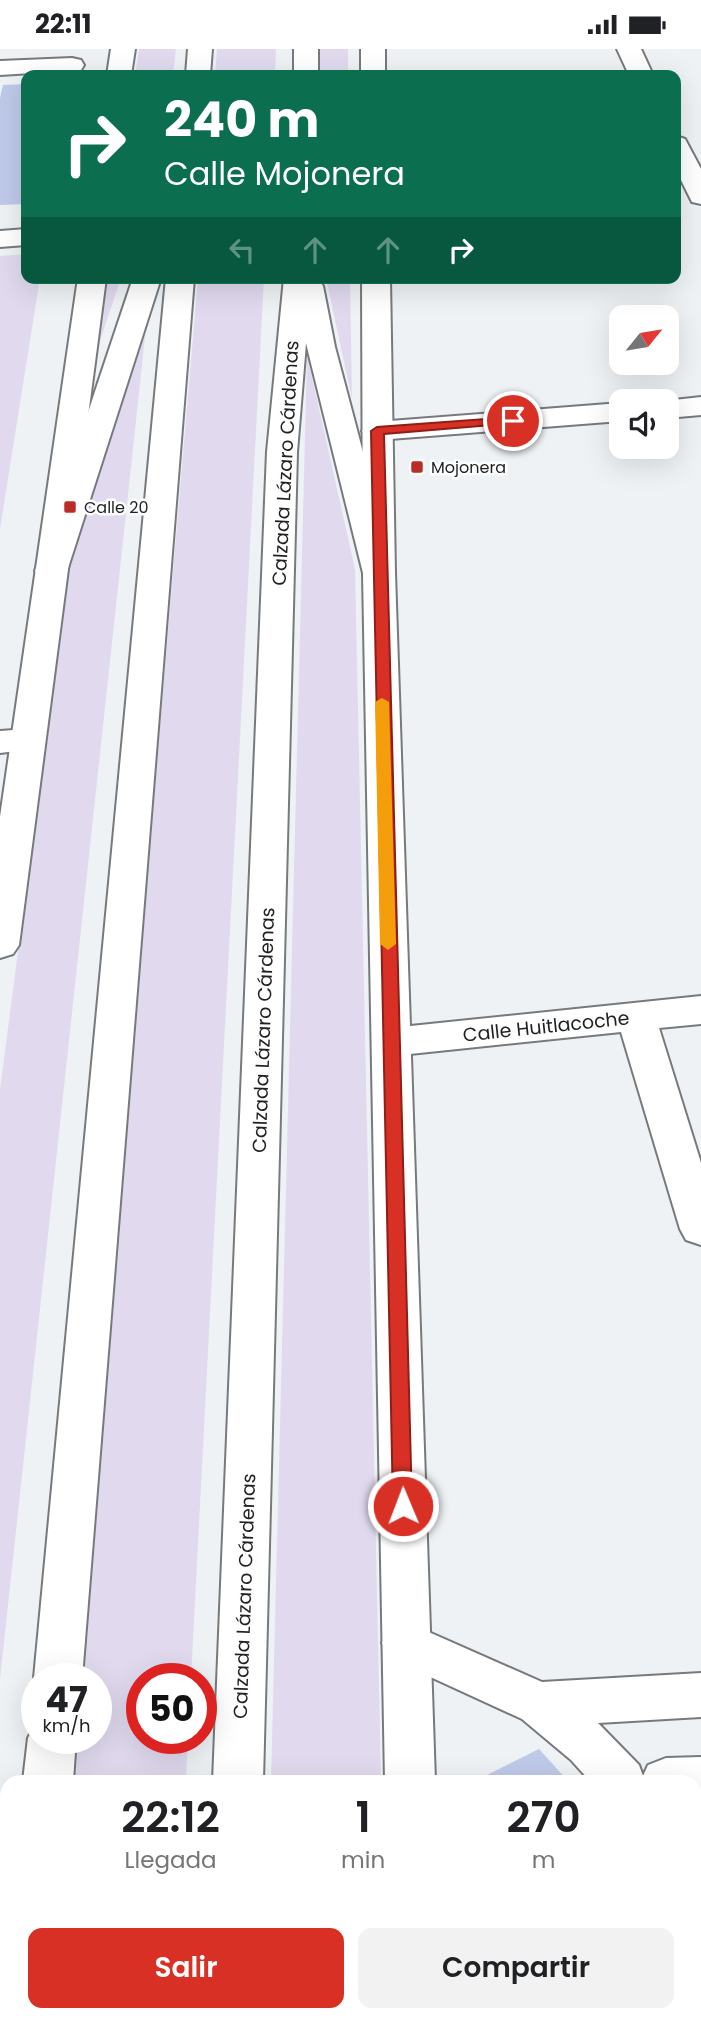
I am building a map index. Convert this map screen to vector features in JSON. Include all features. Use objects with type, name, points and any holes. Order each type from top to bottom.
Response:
[{"type":"main road","points":[[120,70],[122,49]]},
{"type":"main road","points":[[198,70],[200,49]]},
{"type":"main road","points":[[306,49],[306,70]]},
{"type":"main road","points":[[373,49],[373,70]]},
{"type":"main road","points":[[628,49],[639,70]]},
{"type":"main road","points":[[0,68],[72,65]]},
{"type":"main road","points":[[681,154],[701,195]]},
{"type":"main road","points":[[0,239],[21,237]]},
{"type":"main road","points":[[0,945],[14,741],[51,571],[91,284]]},
{"type":"main road","points":[[51,571],[145,284]]},
{"type":"main road","points":[[59,1663],[179,284]]},
{"type":"main road","name":"Calzada Lázaro Cárdenas","points":[[238,1775],[282,452],[297,284]]},
{"type":"main road","points":[[309,284],[321,347],[379,573]]},
{"type":"main road","points":[[376,284],[379,573],[410,1775]]},
{"type":"main road","points":[[679,408],[701,406]]},
{"type":"main road","points":[[377,431],[609,413]]},
{"type":"main road","name":"Calle Huitlacoche","points":[[391,1042],[701,1010]]},
{"type":"main road","points":[[636,1017],[701,1229]]},
{"type":"main road","points":[[406,1643],[539,1704],[588,1744],[616,1775]]},
{"type":"main road","points":[[539,1704],[701,1695]]},
{"type":"main road","points":[[49,1775],[51,1754]]},
{"type":"shaded area","points":[[139,49],[176,49],[174,70],[136,70]]},
{"type":"shaded area","points":[[217,49],[276,49],[275,70],[215,70]]},
{"type":"shaded area","points":[[320,49],[348,49],[348,70],[319,70]]},
{"type":"shaded area","points":[[21,254],[21,284],[39,284],[0,529],[0,256]]},
{"type":"shaded area","points":[[103,284],[119,284],[89,374]]},
{"type":"shaded area","points":[[197,284],[264,284],[192,1663],[126,1663],[126,1754],[187,1754],[186,1775],[71,1775],[73,1754],[112,1754],[112,1663],[80,1663]]},
{"type":"shaded area","points":[[327,284],[350,284],[352,399]]},
{"type":"shaded area","points":[[146,328],[0,1679],[0,1089],[70,556]]},
{"type":"shaded area","points":[[307,355],[355,569],[381,1775],[271,1775]]},
{"type":"building","points":[[21,84],[21,204],[0,205],[0,98],[3,85]]},
{"type":"building","points":[[539,1749],[563,1775],[487,1775]]},
{"type":"slow traffic","points":[[382,702],[388,944]]},
{"type":"place","name":"Mojonera","points":[[417,467]]},
{"type":"place","name":"Calle 20","points":[[70,507]]},
{"type":"route","points":[[403,1506],[377,431],[513,421]]}]
